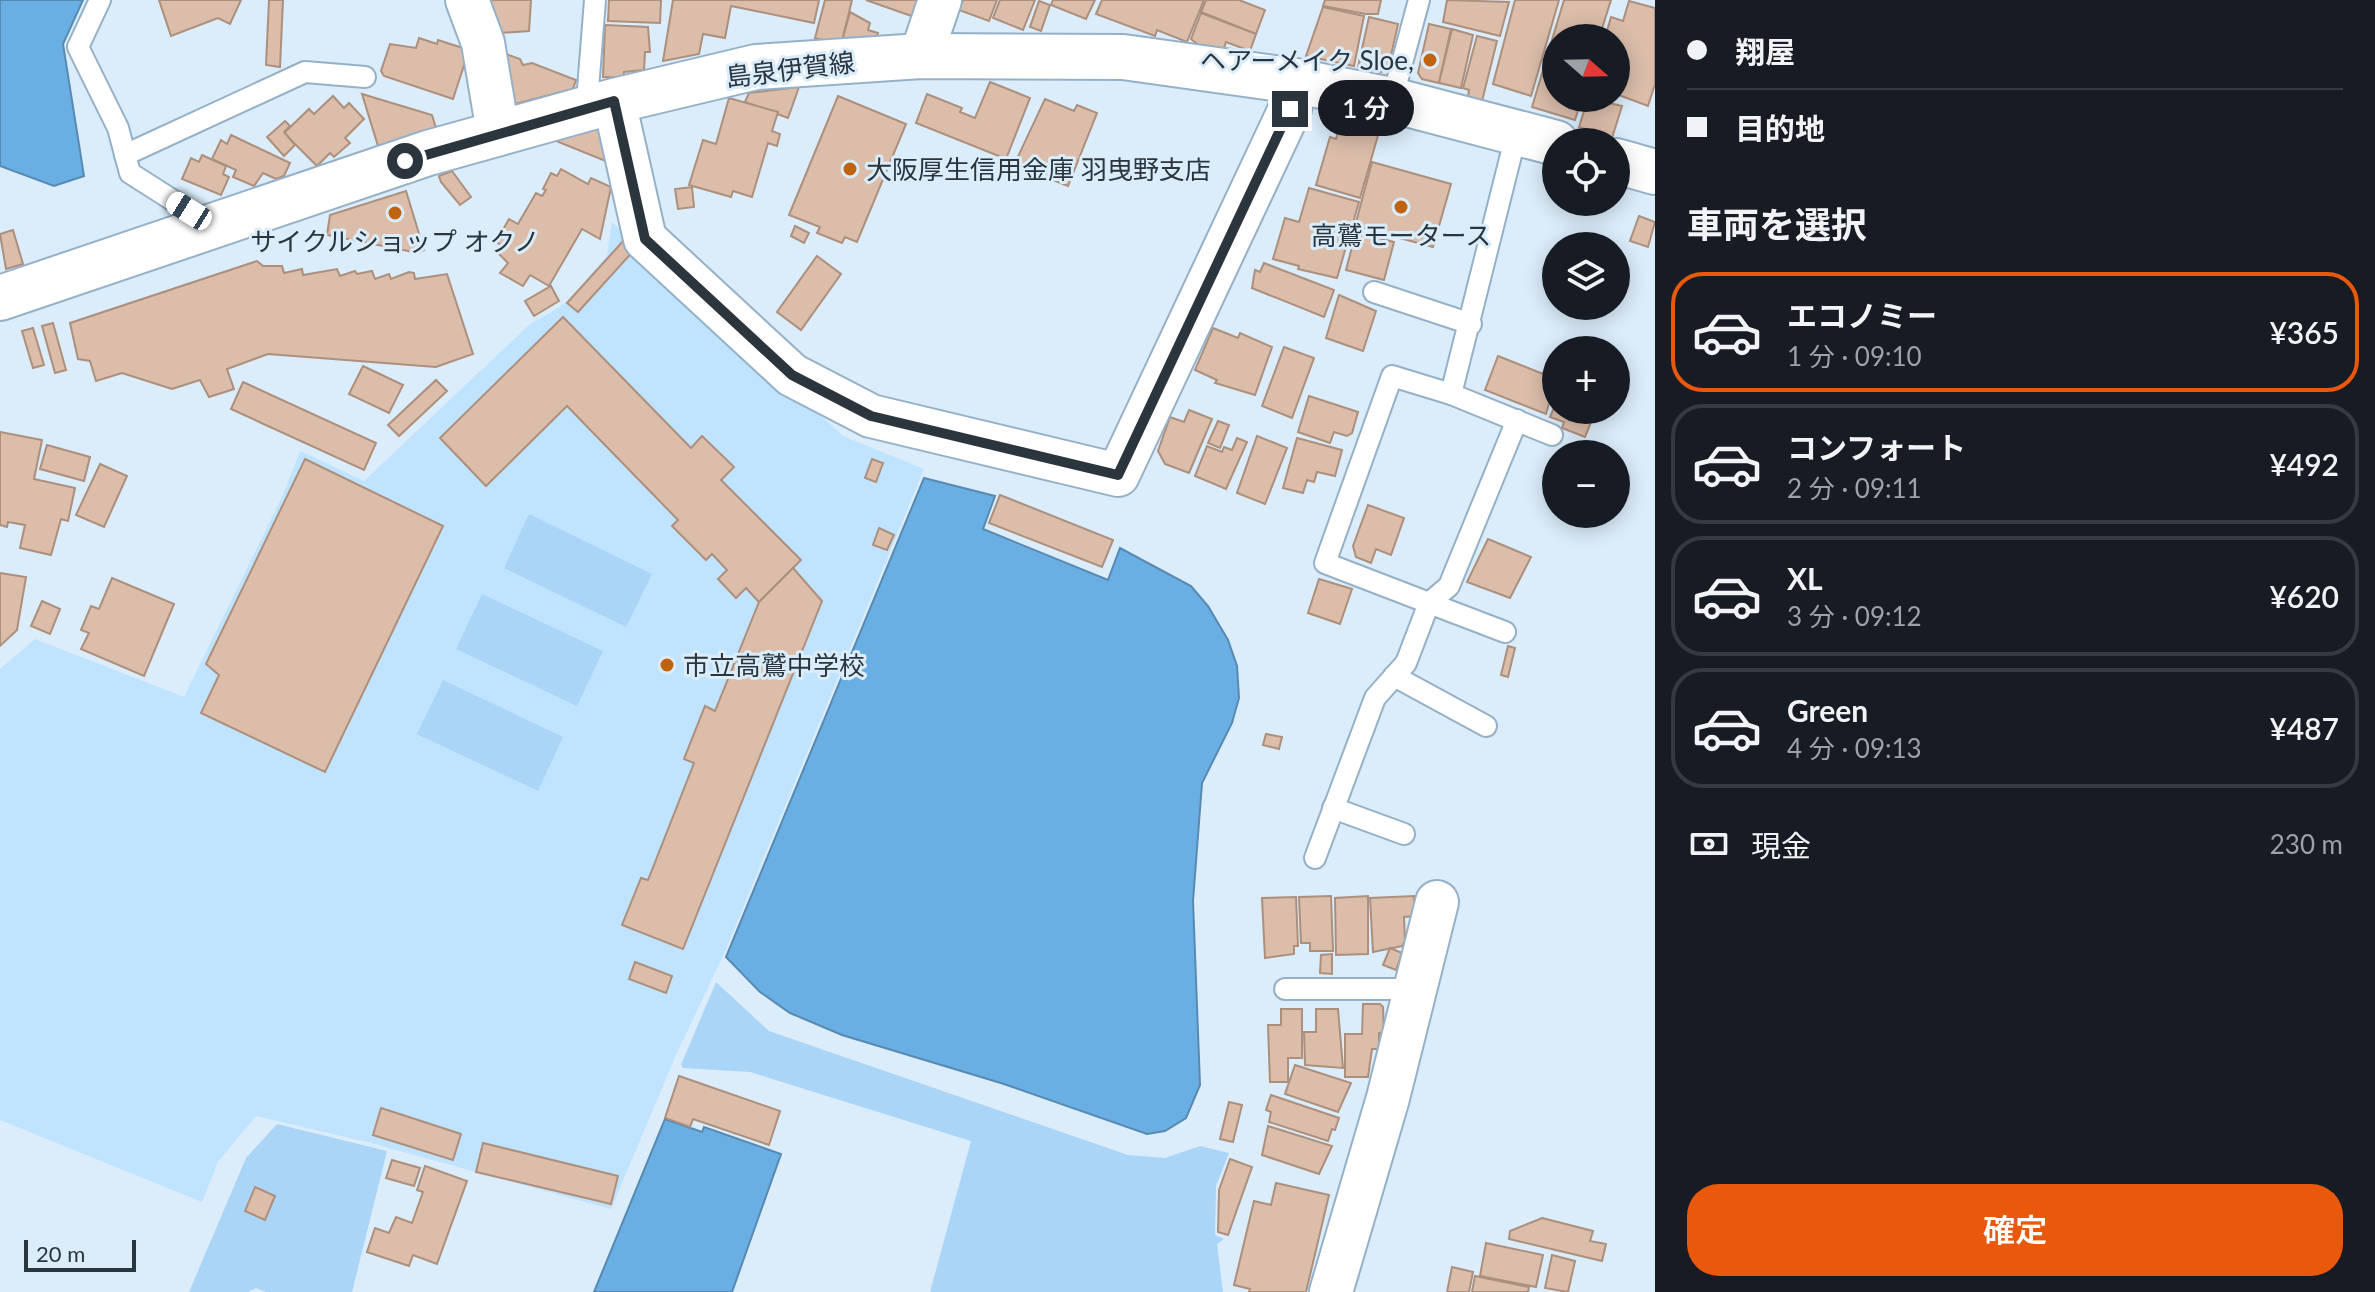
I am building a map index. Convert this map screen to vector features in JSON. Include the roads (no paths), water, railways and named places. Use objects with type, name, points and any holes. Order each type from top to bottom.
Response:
[{"type":"main road","name":"島泉伊賀線","points":[[0,298],[498,132],[756,67],[921,56],[1123,57],[1296,81],[1392,100],[1536,137]]},
{"type":"main road","points":[[1630,165],[1655,172]]},
{"type":"street","points":[[467,0],[483,43],[498,132]]},
{"type":"street","points":[[921,56],[940,0]]},
{"type":"street","points":[[604,104],[645,239],[792,375],[871,416],[1118,475],[1290,109],[1296,81]]},
{"type":"street","points":[[1331,1292],[1388,1098],[1437,902]]},
{"type":"lane","points":[[100,0],[78,47],[118,128],[130,173],[215,226]]},
{"type":"lane","points":[[595,0],[588,89],[604,104]]},
{"type":"lane","points":[[1392,100],[1419,0]]},
{"type":"lane","points":[[125,155],[305,72],[365,77]]},
{"type":"lane","points":[[1451,394],[1471,324],[1536,137]]},
{"type":"lane","points":[[1374,292],[1471,324]]},
{"type":"lane","points":[[1505,632],[1325,563],[1392,376],[1451,394],[1552,435]]},
{"type":"lane","points":[[1315,858],[1375,698],[1406,663],[1429,603],[1449,586],[1517,420]]},
{"type":"lane","points":[[1394,676],[1486,726]]},
{"type":"lane","points":[[1333,808],[1404,834]]},
{"type":"lane","points":[[1285,989],[1413,989]]},
{"type":"place","name":"ヘアーメイク Sloe,","points":[[1430,60]]},
{"type":"place","name":"大阪厚生信用金庫 羽曳野支店","points":[[850,169]]},
{"type":"place","name":"高鷲モータース","points":[[1401,207]]},
{"type":"place","name":"サイクルショップ オクノ","points":[[395,213]]},
{"type":"place","name":"市立高鷲中学校","points":[[667,665]]}]
